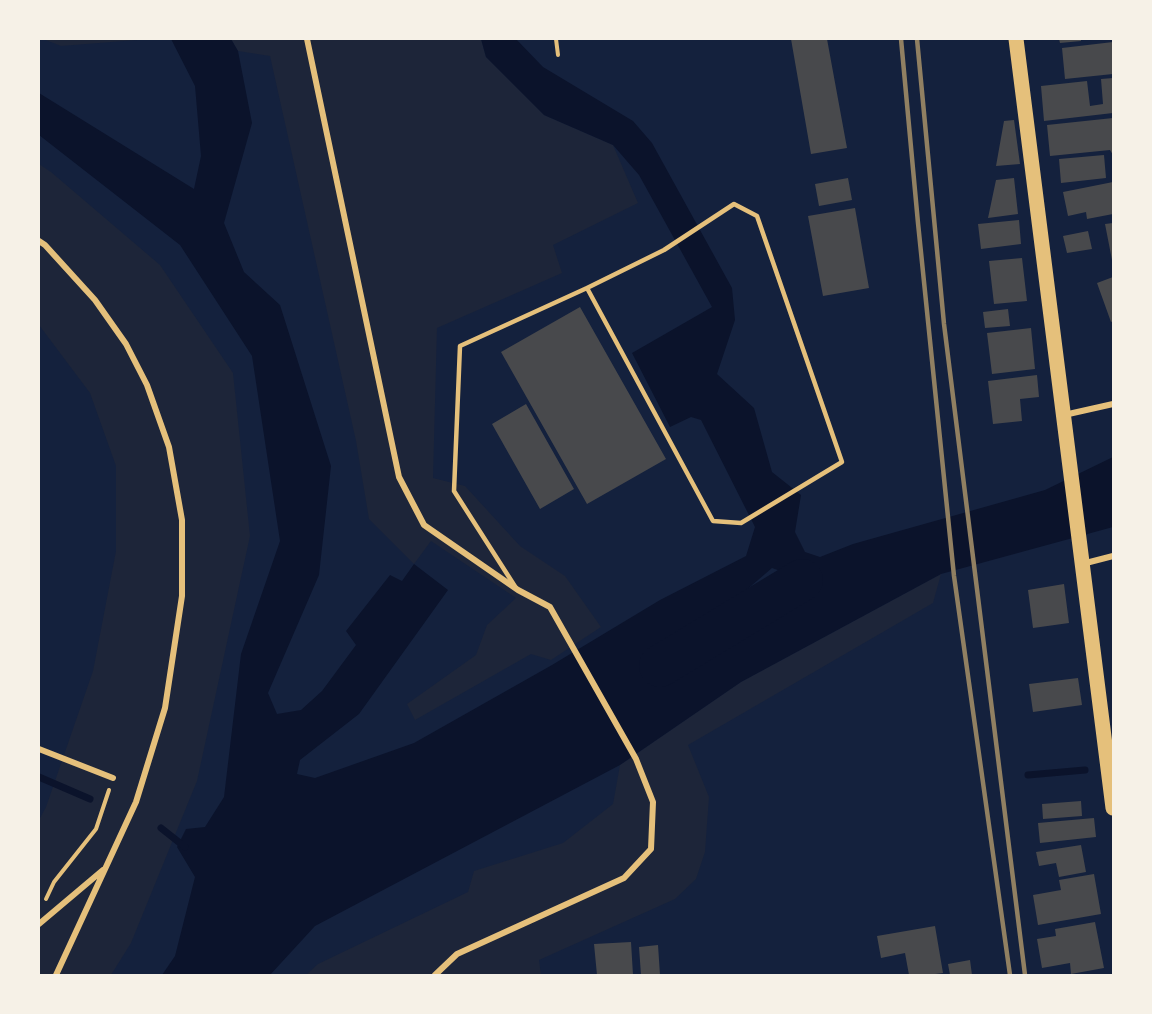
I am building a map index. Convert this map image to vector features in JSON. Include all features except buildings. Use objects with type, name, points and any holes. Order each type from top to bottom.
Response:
[{"type":"main road","points":[[1016,39],[1113,808]]},
{"type":"street","points":[[308,39],[399,477],[424,525],[518,590],[550,607],[636,759],[653,802],[651,849],[624,878],[457,954],[435,975]]},
{"type":"street","points":[[39,241],[95,300],[126,344],[147,385],[169,447],[182,520],[182,596],[165,708],[136,802],[56,975]]},
{"type":"street","points":[[1063,415],[1113,404]]},
{"type":"street","points":[[1082,560],[1113,556]]},
{"type":"street","points":[[39,749],[113,778]]},
{"type":"street","points":[[39,924],[106,868]]},
{"type":"lane","points":[[518,590],[454,491],[460,346],[664,250],[734,204],[757,216],[842,462],[741,523],[713,521],[587,288]]},
{"type":"path","points":[[556,39],[558,55]]},
{"type":"path","points":[[44,903],[54,882],[96,829],[113,778]]},
{"type":"shaded area","points":[[43,39],[149,39],[61,46]]},
{"type":"shaded area","points":[[171,39],[231,39],[238,51],[252,123],[224,223],[244,272],[280,305],[331,466],[319,575],[268,693],[277,714],[301,710],[322,691],[356,645],[346,631],[390,575],[402,581],[414,564],[448,590],[359,714],[300,760],[297,774],[315,778],[414,743],[552,665],[660,600],[746,556],[755,527],[701,420],[691,417],[670,427],[632,353],[712,307],[639,175],[613,145],[544,115],[486,57],[481,39],[516,39],[543,67],[633,121],[652,143],[732,288],[735,320],[717,374],[754,408],[772,472],[801,495],[795,532],[805,552],[820,557],[853,544],[1045,490],[1113,457],[1113,527],[941,574],[741,682],[620,765],[315,926],[270,975],[162,975],[175,956],[195,877],[177,847],[186,829],[205,827],[224,797],[241,654],[280,541],[252,356],[180,245],[39,135],[39,93],[194,189],[201,156],[195,86]],"holes":[[[772,568],[783,572],[732,635],[717,641],[701,629]]]},
{"type":"shaded area","points":[[231,39],[481,39],[486,57],[544,115],[613,145],[638,203],[553,245],[562,273],[437,328],[433,478],[465,486],[520,546],[565,576],[601,627],[551,660],[531,654],[415,720],[407,704],[476,655],[487,625],[516,598],[431,541],[414,564],[369,519],[356,441],[270,56],[238,51]]},
{"type":"shaded area","points":[[39,164],[160,265],[233,373],[250,536],[197,781],[131,943],[111,975],[39,975],[39,820],[46,807],[93,671],[116,551],[116,466],[90,393],[39,325]]},
{"type":"shaded area","points":[[941,574],[933,603],[688,745],[709,797],[705,852],[696,879],[675,899],[539,960],[541,975],[306,975],[318,964],[468,892],[474,871],[563,843],[613,804],[620,765],[741,682]]},
{"type":"waterway","points":[[660,666],[802,580]]},
{"type":"waterway","points":[[1028,775],[1085,770]]},
{"type":"waterway","points":[[39,777],[90,799]]},
{"type":"waterway","points":[[161,828],[185,847]]},
{"type":"railway","points":[[901,39],[954,576],[1010,975]]},
{"type":"railway","points":[[917,39],[944,324],[1025,975]]}]
